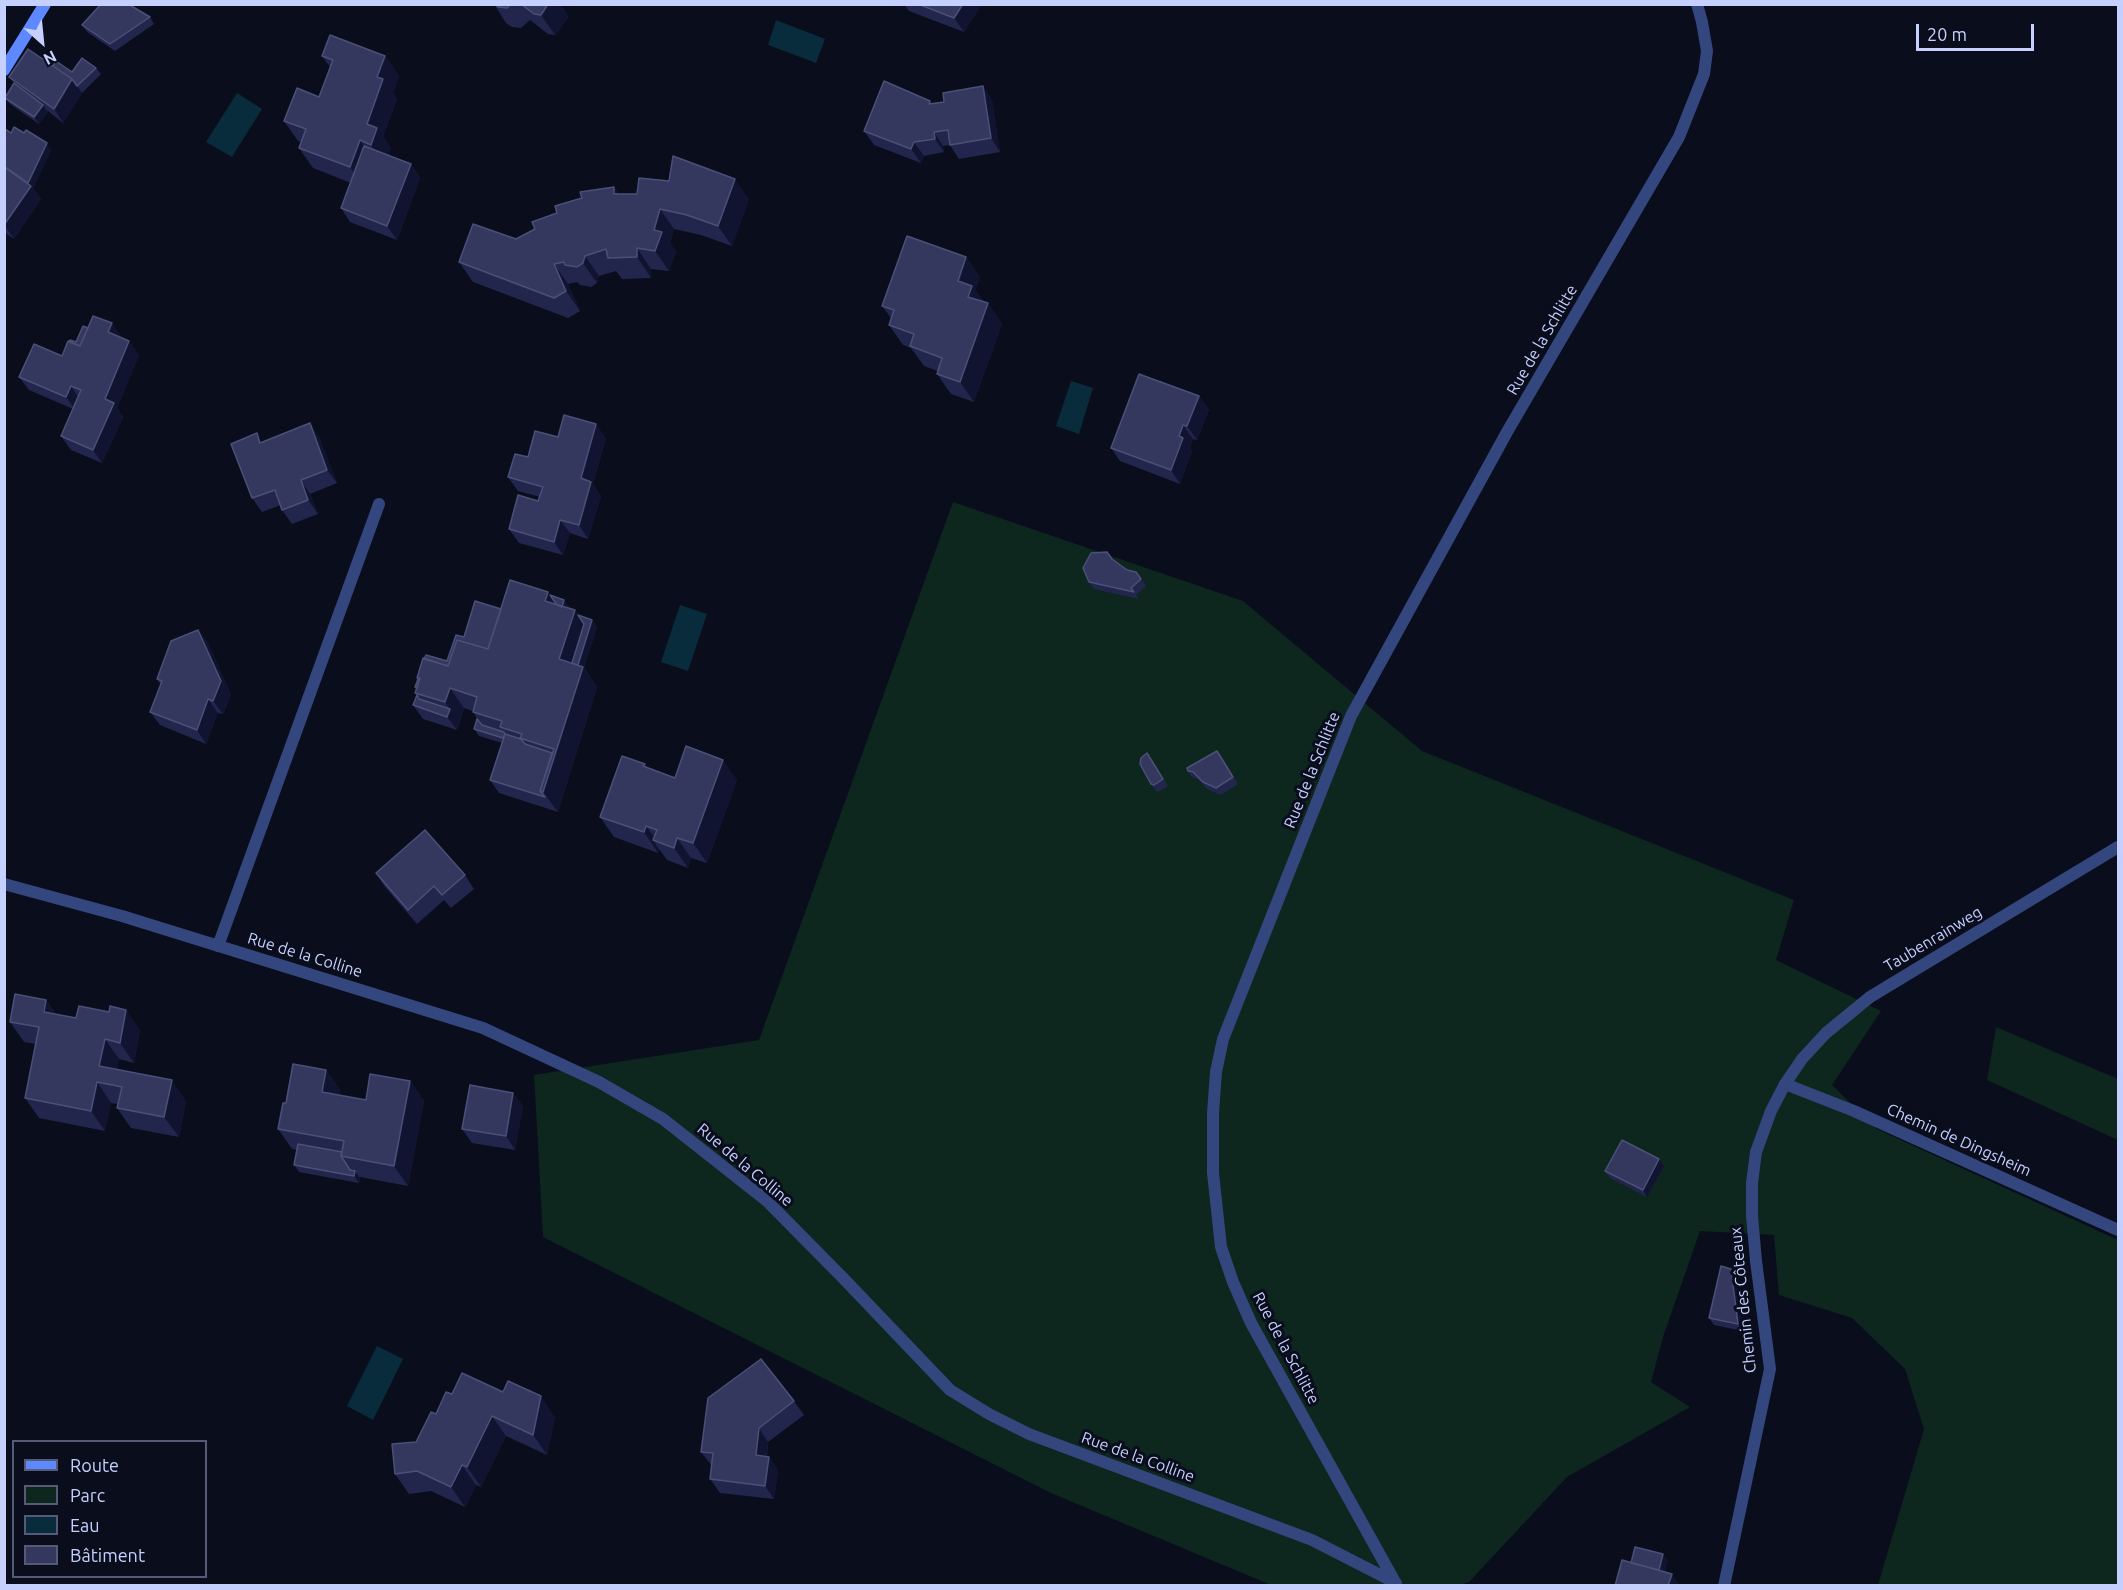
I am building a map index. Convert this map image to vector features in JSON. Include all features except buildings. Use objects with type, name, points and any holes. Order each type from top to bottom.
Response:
[{"type":"street","points":[[4,70],[45,4]]},
{"type":"street","name":"Rue de la Schlitte","points":[[1397,1584],[1251,1323],[1233,1282],[1221,1246],[1213,1173],[1216,1072],[1223,1039],[1351,716],[1508,432],[1679,137],[1704,74],[1707,51],[1697,4]]},
{"type":"street","points":[[218,946],[379,504]]},
{"type":"street","name":"Taubenrainweg","points":[[1785,1084],[1802,1059],[1826,1033],[1869,997],[2118,846]]},
{"type":"street","name":"Rue de la Colline","points":[[4,884],[122,916],[483,1028],[599,1082],[663,1119],[767,1201],[950,1390],[989,1414],[1029,1434],[1312,1540],[1397,1584]]},
{"type":"street","name":"Chemin de Dingsheim","points":[[1785,1084],[1854,1111],[2118,1230]]},
{"type":"street","name":"Chemin des Côteaux","points":[[1724,1586],[1770,1370],[1755,1250],[1752,1183],[1756,1152],[1771,1111],[1785,1084]]},
{"type":"green space","points":[[953,502],[1243,601],[1422,751],[1794,900],[1776,960],[1881,1011],[1832,1085],[1877,1129],[2118,1240],[2118,1585],[1878,1585],[1924,1429],[1905,1369],[1852,1318],[1779,1295],[1774,1235],[1700,1231],[1663,1337],[1651,1382],[1690,1407],[1567,1477],[1469,1582],[1456,1586],[1271,1585],[1051,1493],[543,1237],[534,1075],[759,1040]]},
{"type":"green space","points":[[1996,1027],[2118,1079],[2118,1140],[1987,1080]]},
{"type":"water","points":[[776,20],[825,39],[816,63],[768,45]]},
{"type":"water","points":[[237,93],[262,109],[232,157],[206,142]]},
{"type":"water","points":[[1071,381],[1093,388],[1079,434],[1056,426]]},
{"type":"water","points":[[680,605],[707,614],[688,671],[661,662]]},
{"type":"water","points":[[377,1346],[403,1359],[373,1420],[347,1406]]}]
